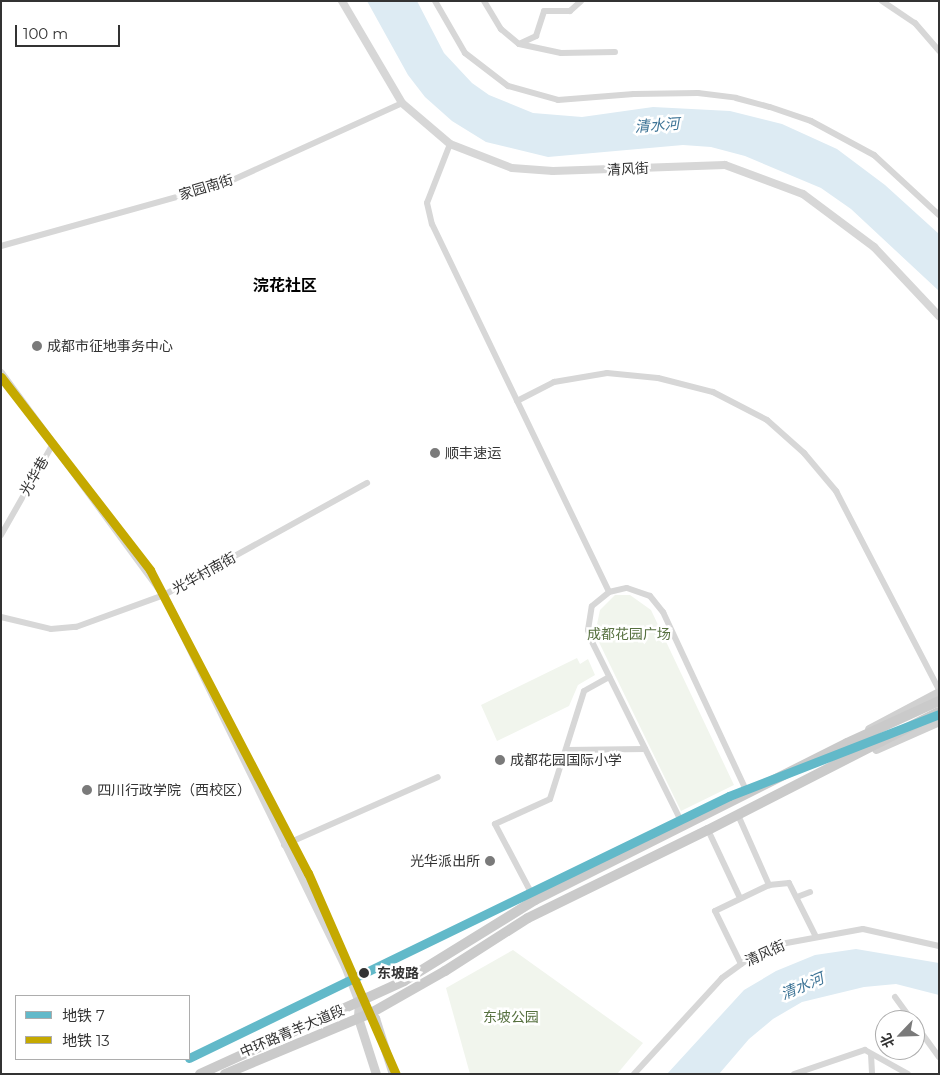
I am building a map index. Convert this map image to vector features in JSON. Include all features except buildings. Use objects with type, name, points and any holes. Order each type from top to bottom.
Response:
[{"type":"main road","points":[[847,743],[892,715],[939,691]]},
{"type":"main road","points":[[896,727],[939,702]]},
{"type":"main road","points":[[896,727],[939,712]]},
{"type":"main road","points":[[852,758],[939,721]]},
{"type":"main road","name":"中环路青羊大道段","points":[[200,1074],[404,980],[535,900],[684,827],[847,743],[896,727]]},
{"type":"main road","name":"中环路青羊大道段","points":[[225,1074],[371,1012],[446,971],[528,918],[852,758],[896,727]]},
{"type":"main road","points":[[359,1002],[371,1012],[393,1074]]},
{"type":"main road","points":[[359,1002],[358,1018],[376,1074]]},
{"type":"street","name":"清风街","points":[[342,1],[402,103],[450,144],[512,168],[553,171],[725,165],[803,194],[874,248],[939,316]]},
{"type":"street","points":[[435,1],[465,53],[508,86],[558,100],[634,94],[698,93],[736,98],[770,107],[811,121],[866,150],[939,215]]},
{"type":"street","points":[[484,1],[501,30],[519,44],[542,51],[615,52]]},
{"type":"street","points":[[542,51],[536,43],[536,36],[544,11],[570,11],[581,1]]},
{"type":"street","points":[[882,1],[915,23],[939,51]]},
{"type":"street","points":[[519,44],[536,36]]},
{"type":"street","name":"家园南街","points":[[1,246],[226,183],[402,103]]},
{"type":"street","points":[[450,144],[427,203],[428,213],[609,592]]},
{"type":"street","points":[[517,401],[554,382],[607,373],[658,378],[713,392],[767,420],[804,453],[836,492],[939,691]]},
{"type":"street","points":[[1,374],[164,595],[284,845],[345,966],[359,1002]]},
{"type":"street","name":"光华巷","points":[[1,535],[53,444]]},
{"type":"street","name":"光华村南街","points":[[1,617],[50,629],[76,627],[164,595],[367,483]]},
{"type":"street","points":[[684,827],[609,677],[588,630],[592,606],[609,592],[627,588],[650,596],[663,612],[748,794]]},
{"type":"street","points":[[535,900],[495,824],[550,799],[584,691],[609,677]]},
{"type":"street","points":[[566,750],[645,749]]},
{"type":"street","points":[[284,845],[438,777]]},
{"type":"street","points":[[738,815],[768,885]]},
{"type":"street","points":[[708,830],[740,898]]},
{"type":"street","points":[[741,964],[715,911],[768,885],[789,883],[816,936]]},
{"type":"street","points":[[797,897],[810,892]]},
{"type":"street","name":"清风街","points":[[634,1074],[722,978],[741,964],[781,944],[816,936],[863,929],[939,946]]},
{"type":"street","points":[[895,997],[905,1010]]},
{"type":"street","points":[[925,1037],[939,1056]]},
{"type":"street","points":[[794,1074],[865,1050],[908,1074]]},
{"type":"street","points":[[871,1054],[872,1074]]},
{"type":"green space","name":"成都花园广场","points":[[615,595],[630,595],[651,610],[734,785],[681,811],[595,634],[600,610]]},
{"type":"green space","points":[[577,658],[580,664],[588,659],[595,675],[578,685],[569,706],[497,741],[481,705]]},
{"type":"green space","name":"东坡公园","points":[[513,950],[643,1043],[617,1074],[470,1074],[446,988]]},
{"type":"water","name":"清水河","points":[[367,1],[417,1],[444,53],[472,83],[489,95],[533,113],[582,117],[653,107],[730,111],[782,124],[837,149],[885,185],[939,234],[939,291],[851,209],[821,188],[745,156],[711,147],[683,145],[548,157],[486,142],[452,121],[425,97],[408,75]]},
{"type":"water","name":"清水河","points":[[856,949],[939,963],[939,995],[896,984],[864,987],[802,1002],[773,1019],[749,1039],[719,1074],[667,1074],[744,990],[776,971],[815,955]]},
{"type":"metro line","name":"13","points":[[1,377],[150,570],[308,873],[396,1074]]},
{"type":"metro line","name":"7","points":[[190,1058],[729,796],[939,714]]},
{"type":"place","name":"成都市征地事务中心","points":[[37,346]]},
{"type":"place","name":"顺丰速运","points":[[435,453]]},
{"type":"place","name":"成都花园国际小学","points":[[500,760]]},
{"type":"place","name":"四川行政学院（西校区）","points":[[87,790]]},
{"type":"place","name":"光华派出所","points":[[490,861]]},
{"type":"place","name":"东坡路","points":[[364,973]]},
{"type":"district","name":"浣花社区","points":[[285,286]]}]
